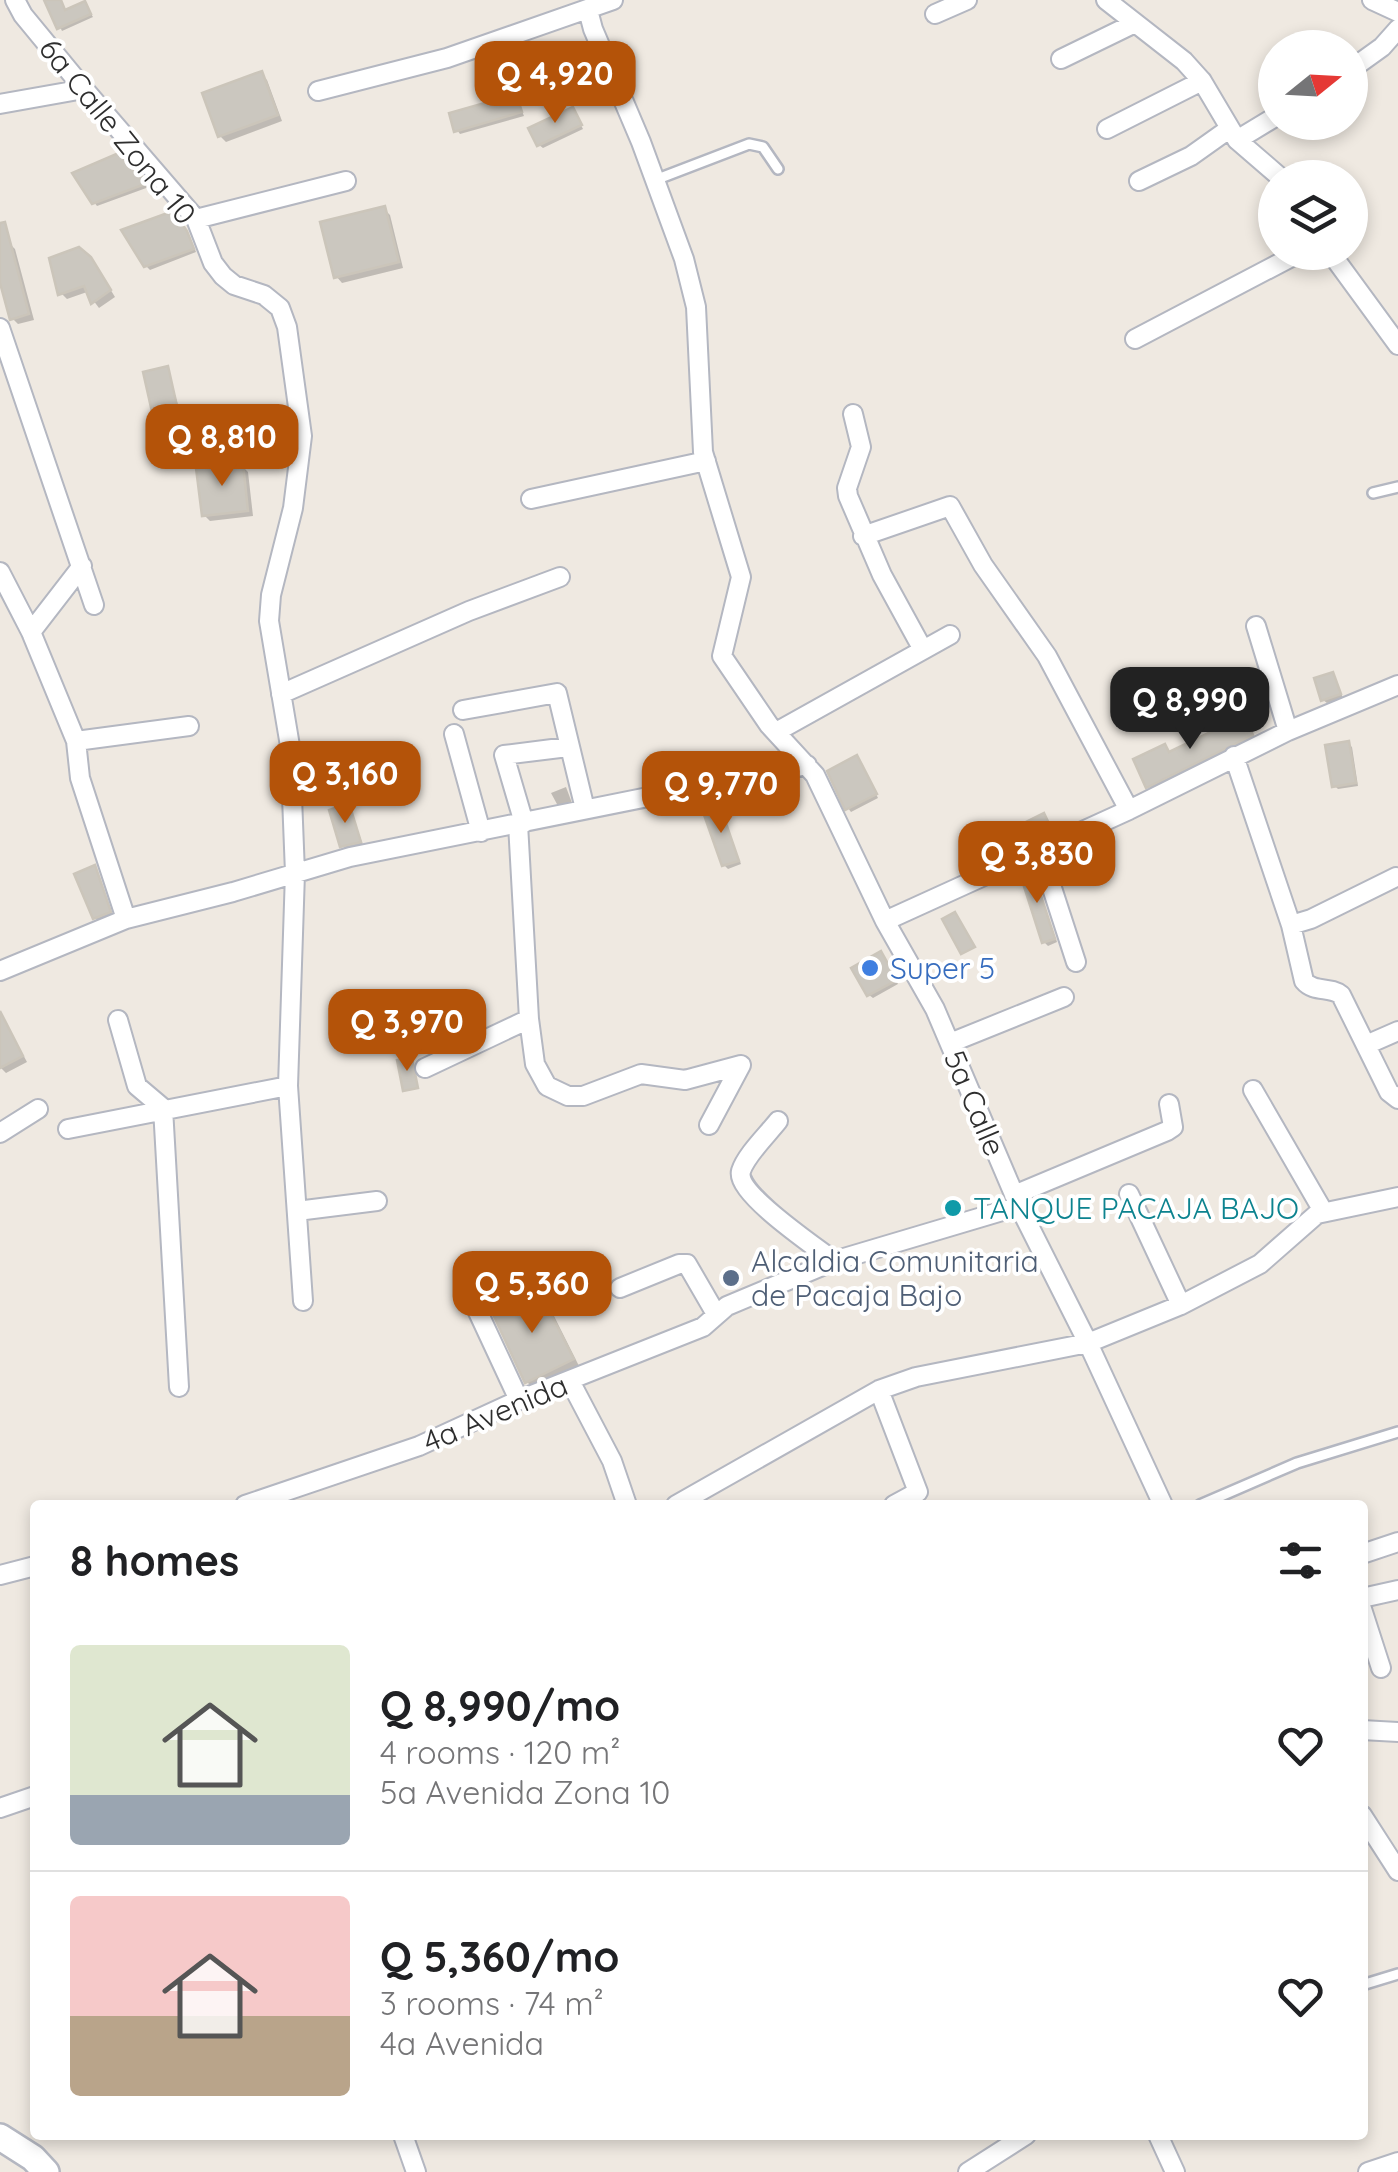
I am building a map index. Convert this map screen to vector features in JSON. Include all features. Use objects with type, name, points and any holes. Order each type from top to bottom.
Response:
[{"type":"street","name":"6a Calle Zona 10","points":[[15,0],[23,16],[196,219],[213,263],[223,276],[234,285],[264,295],[280,308],[287,327],[302,436],[293,508],[271,595],[271,645],[290,746],[295,873],[288,1086],[303,1301]]},
{"type":"street","points":[[318,92],[447,58],[612,0]]},
{"type":"street","points":[[935,14],[967,0]]},
{"type":"street","points":[[1106,0],[1168,46],[1202,82],[1233,135],[1261,160]]},
{"type":"street","points":[[1372,0],[1398,12]]},
{"type":"street","name":"5a Calle","points":[[588,10],[592,29],[684,259],[696,306],[702,442],[741,578],[722,656],[776,732],[808,765],[885,921],[935,1008],[1017,1201],[1161,1500]]},
{"type":"street","points":[[1062,59],[1135,23]]},
{"type":"street","points":[[1368,56],[1398,29]]},
{"type":"street","points":[[1106,129],[1202,82]]},
{"type":"street","points":[[0,104],[84,89]]},
{"type":"street","points":[[1138,181],[1258,124]]},
{"type":"street","points":[[196,219],[346,181]]},
{"type":"street","points":[[1135,339],[1267,270]]},
{"type":"street","points":[[1343,270],[1398,345]]},
{"type":"street","points":[[0,328],[94,605]]},
{"type":"street","points":[[853,414],[861,447],[847,488],[863,536],[922,648]]},
{"type":"street","points":[[531,500],[706,461]]},
{"type":"street","points":[[863,536],[950,506],[982,565],[1047,656],[1129,810]]},
{"type":"street","points":[[31,632],[82,566]]},
{"type":"street","points":[[0,572],[31,632],[76,741],[80,778],[126,919]]},
{"type":"street","points":[[281,694],[469,611],[560,578]]},
{"type":"street","points":[[1256,626],[1288,731]]},
{"type":"street","points":[[776,732],[950,635]]},
{"type":"street","points":[[885,921],[915,904],[1129,810],[1288,731],[1398,685]]},
{"type":"street","points":[[462,710],[556,693],[585,809]]},
{"type":"street","points":[[76,741],[188,726]]},
{"type":"street","points":[[454,734],[481,832]]},
{"type":"street","points":[[568,746],[504,755],[521,824],[529,1019],[540,1077],[547,1086],[568,1096],[591,1094],[642,1074],[685,1080],[741,1064],[709,1125]]},
{"type":"street","points":[[1234,756],[1291,925],[1304,981],[1314,988],[1341,995],[1389,1092],[1398,1099]]},
{"type":"street","points":[[0,972],[126,919],[404,844],[481,832],[808,765]]},
{"type":"street","points":[[1040,851],[1076,962]]},
{"type":"street","points":[[1291,925],[1312,920],[1396,877]]},
{"type":"street","points":[[950,1042],[1064,997]]},
{"type":"street","points":[[425,1068],[529,1019]]},
{"type":"street","points":[[118,1020],[137,1086],[163,1108],[179,1387]]},
{"type":"street","points":[[1366,1045],[1398,1031]]},
{"type":"street","points":[[68,1129],[288,1086]]},
{"type":"street","points":[[1253,1090],[1324,1211]]},
{"type":"street","name":"4a Avenida","points":[[286,1499],[702,1327],[751,1294],[834,1261],[1017,1201],[1174,1127],[1169,1104]]},
{"type":"street","points":[[0,1132],[38,1109]]},
{"type":"street","points":[[778,1121],[742,1169],[742,1183],[762,1204],[834,1261]]},
{"type":"street","points":[[1129,1194],[1180,1306]]},
{"type":"street","points":[[685,1500],[879,1390],[916,1376],[1088,1343],[1180,1306],[1260,1264],[1324,1211],[1398,1197]]},
{"type":"street","points":[[296,1211],[377,1201]]},
{"type":"street","points":[[620,1288],[687,1264],[716,1314]]},
{"type":"street","points":[[499,1292],[480,1304],[478,1312],[518,1400]]},
{"type":"street","points":[[570,1380],[612,1460],[625,1500]]},
{"type":"street","points":[[879,1390],[918,1492],[903,1500]]},
{"type":"street","points":[[1368,1552],[1398,1542]]},
{"type":"street","points":[[0,1575],[30,1567]]},
{"type":"street","points":[[1368,1597],[1398,1590]]},
{"type":"street","points":[[1368,1628],[1381,1668]]},
{"type":"street","points":[[1368,1730],[1398,1732]]},
{"type":"street","points":[[0,1808],[30,1798]]},
{"type":"street","points":[[1368,1824],[1398,1871]]},
{"type":"street","points":[[0,2137],[34,2158],[46,2172]]},
{"type":"street","points":[[405,2140],[416,2172]]},
{"type":"street","points":[[968,2172],[1018,2140]]},
{"type":"street","points":[[1160,2140],[1175,2172]]},
{"type":"street","points":[[1368,2172],[1398,2162]]},
{"type":"lane","points":[[654,180],[749,144],[763,147],[778,169]]},
{"type":"lane","points":[[1373,493],[1398,486]]},
{"type":"lane","points":[[1212,1500],[1297,1464],[1398,1432]]},
{"type":"lane","points":[[1368,1983],[1398,1974]]},
{"type":"building","points":[[44,0],[61,0],[65,10],[85,1],[91,14],[57,29]]},
{"type":"building","points":[[262,71],[278,115],[218,137],[202,93]]},
{"type":"building","points":[[516,94],[522,112],[454,132],[449,113]]},
{"type":"building","points":[[573,107],[582,125],[537,146],[528,128]]},
{"type":"building","points":[[121,152],[148,183],[92,204],[72,173]]},
{"type":"building","points":[[385,206],[399,262],[334,278],[320,222]]},
{"type":"building","points":[[173,211],[194,249],[144,267],[121,230]]},
{"type":"building","points":[[5,222],[29,314],[10,320],[0,283],[0,223]]},
{"type":"building","points":[[79,247],[91,257],[111,290],[91,304],[84,286],[58,295],[49,258]]},
{"type":"building","points":[[168,366],[177,406],[152,412],[143,372]]},
{"type":"building","points":[[243,463],[248,511],[202,516],[196,468]]},
{"type":"building","points":[[1333,672],[1341,694],[1321,701],[1314,678]]},
{"type":"building","points":[[1244,716],[1253,735],[1146,788],[1133,759],[1165,744],[1169,752]]},
{"type":"building","points":[[1349,741],[1356,783],[1332,787],[1325,745]]},
{"type":"building","points":[[857,755],[877,794],[845,810],[827,771]]},
{"type":"building","points":[[349,803],[361,842],[340,847],[329,810]]},
{"type":"building","points":[[720,806],[739,861],[722,866],[703,812]]},
{"type":"building","points":[[1044,813],[1052,830],[1014,849],[1006,832]]},
{"type":"building","points":[[95,865],[111,912],[93,919],[74,874]]},
{"type":"building","points":[[1032,868],[1055,939],[1042,943],[1020,874]]},
{"type":"building","points":[[955,912],[975,947],[961,954],[942,919]]},
{"type":"building","points":[[881,951],[897,980],[867,996],[851,968]]},
{"type":"building","points":[[0,1011],[23,1056],[0,1068]]},
{"type":"building","points":[[412,1058],[418,1088],[403,1091],[397,1060]]},
{"type":"building","points":[[538,1289],[574,1359],[525,1383],[492,1312]]},
{"type":"place","name":"Super 5","points":[[870,968]]},
{"type":"place","name":"TANQUE PACAJA BAJO","points":[[953,1208]]},
{"type":"place","name":"Alcaldia Comunitaria de Pacaja Bajo","points":[[731,1278]]}]
